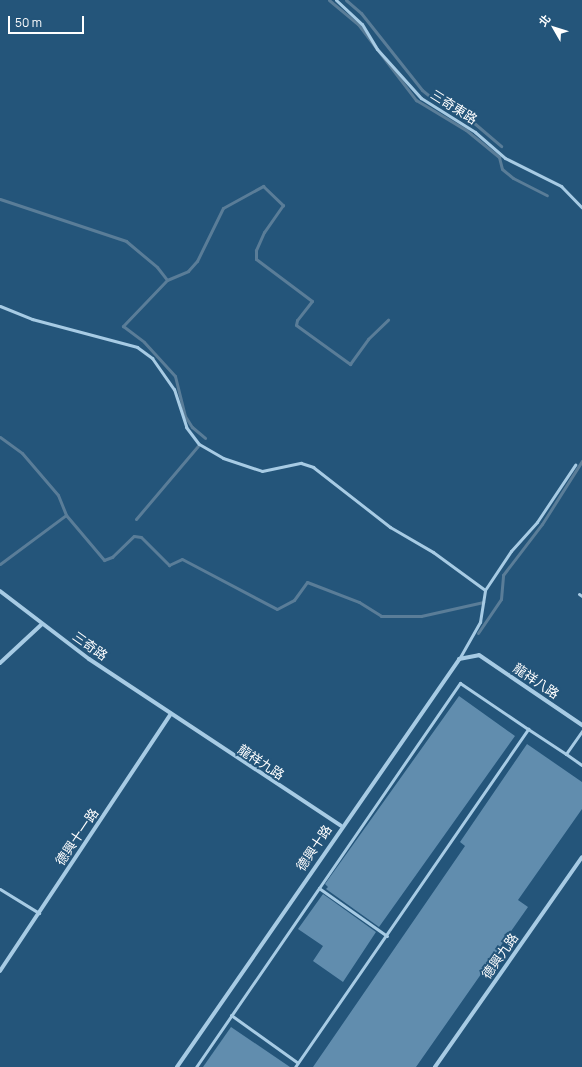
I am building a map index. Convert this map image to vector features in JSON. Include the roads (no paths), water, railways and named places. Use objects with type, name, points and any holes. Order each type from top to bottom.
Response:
[{"type":"street","name":"三奇路","points":[[0,592],[42,624],[171,714]]},
{"type":"street","points":[[0,664],[42,624]]},
{"type":"street","name":"龍祥八路","points":[[459,659],[479,655],[582,724]]},
{"type":"street","name":"德興十路","points":[[177,1067],[341,826],[459,659]]},
{"type":"street","name":"龍祥九路","points":[[171,714],[341,826]]},
{"type":"street","name":"德興十一路","points":[[0,971],[171,714]]},
{"type":"street","name":"德興九路","points":[[435,1067],[582,857]]},
{"type":"lane","name":"三奇東路","points":[[336,0],[362,24],[377,49],[421,98],[475,132],[505,158],[561,186],[582,208]]},
{"type":"lane","points":[[0,306],[32,319],[138,347],[152,358],[174,389],[186,427],[199,444],[223,458],[262,471],[300,463],[313,466],[390,527],[433,552],[485,590]]},
{"type":"lane","points":[[459,659],[480,622],[485,590],[511,550],[537,522],[575,464]]},
{"type":"lane","points":[[196,1067],[460,683],[582,765]]},
{"type":"lane","points":[[295,1067],[387,936],[528,729]]},
{"type":"lane","points":[[566,754],[582,731]]},
{"type":"lane","points":[[319,888],[387,936]]},
{"type":"lane","points":[[0,889],[39,913]]},
{"type":"lane","points":[[231,1015],[298,1063]]},
{"type":"waterway","points":[[329,0],[358,24],[416,100],[466,130],[499,157],[502,169],[513,178],[547,195]]},
{"type":"waterway","points":[[346,0],[361,13],[422,90],[437,102],[467,117],[501,146]]},
{"type":"waterway","points":[[0,199],[126,241],[157,267],[167,280],[188,271],[197,261],[223,208],[263,186],[283,205],[264,232],[256,250],[256,259],[312,301],[297,320],[296,325],[350,364],[368,339],[388,320]]},
{"type":"waterway","points":[[167,280],[123,326],[144,342],[175,376],[185,416],[192,427],[205,438]]},
{"type":"waterway","points":[[0,437],[22,453],[58,495],[66,515],[104,560],[112,557],[134,536],[141,537],[169,565],[182,559],[277,609],[294,600],[307,582],[359,602],[381,616],[421,616],[483,602]]},
{"type":"waterway","points":[[136,519],[198,446]]},
{"type":"waterway","points":[[478,633],[501,599],[503,575],[542,524],[582,461]]},
{"type":"waterway","points":[[0,564],[66,515]]}]
